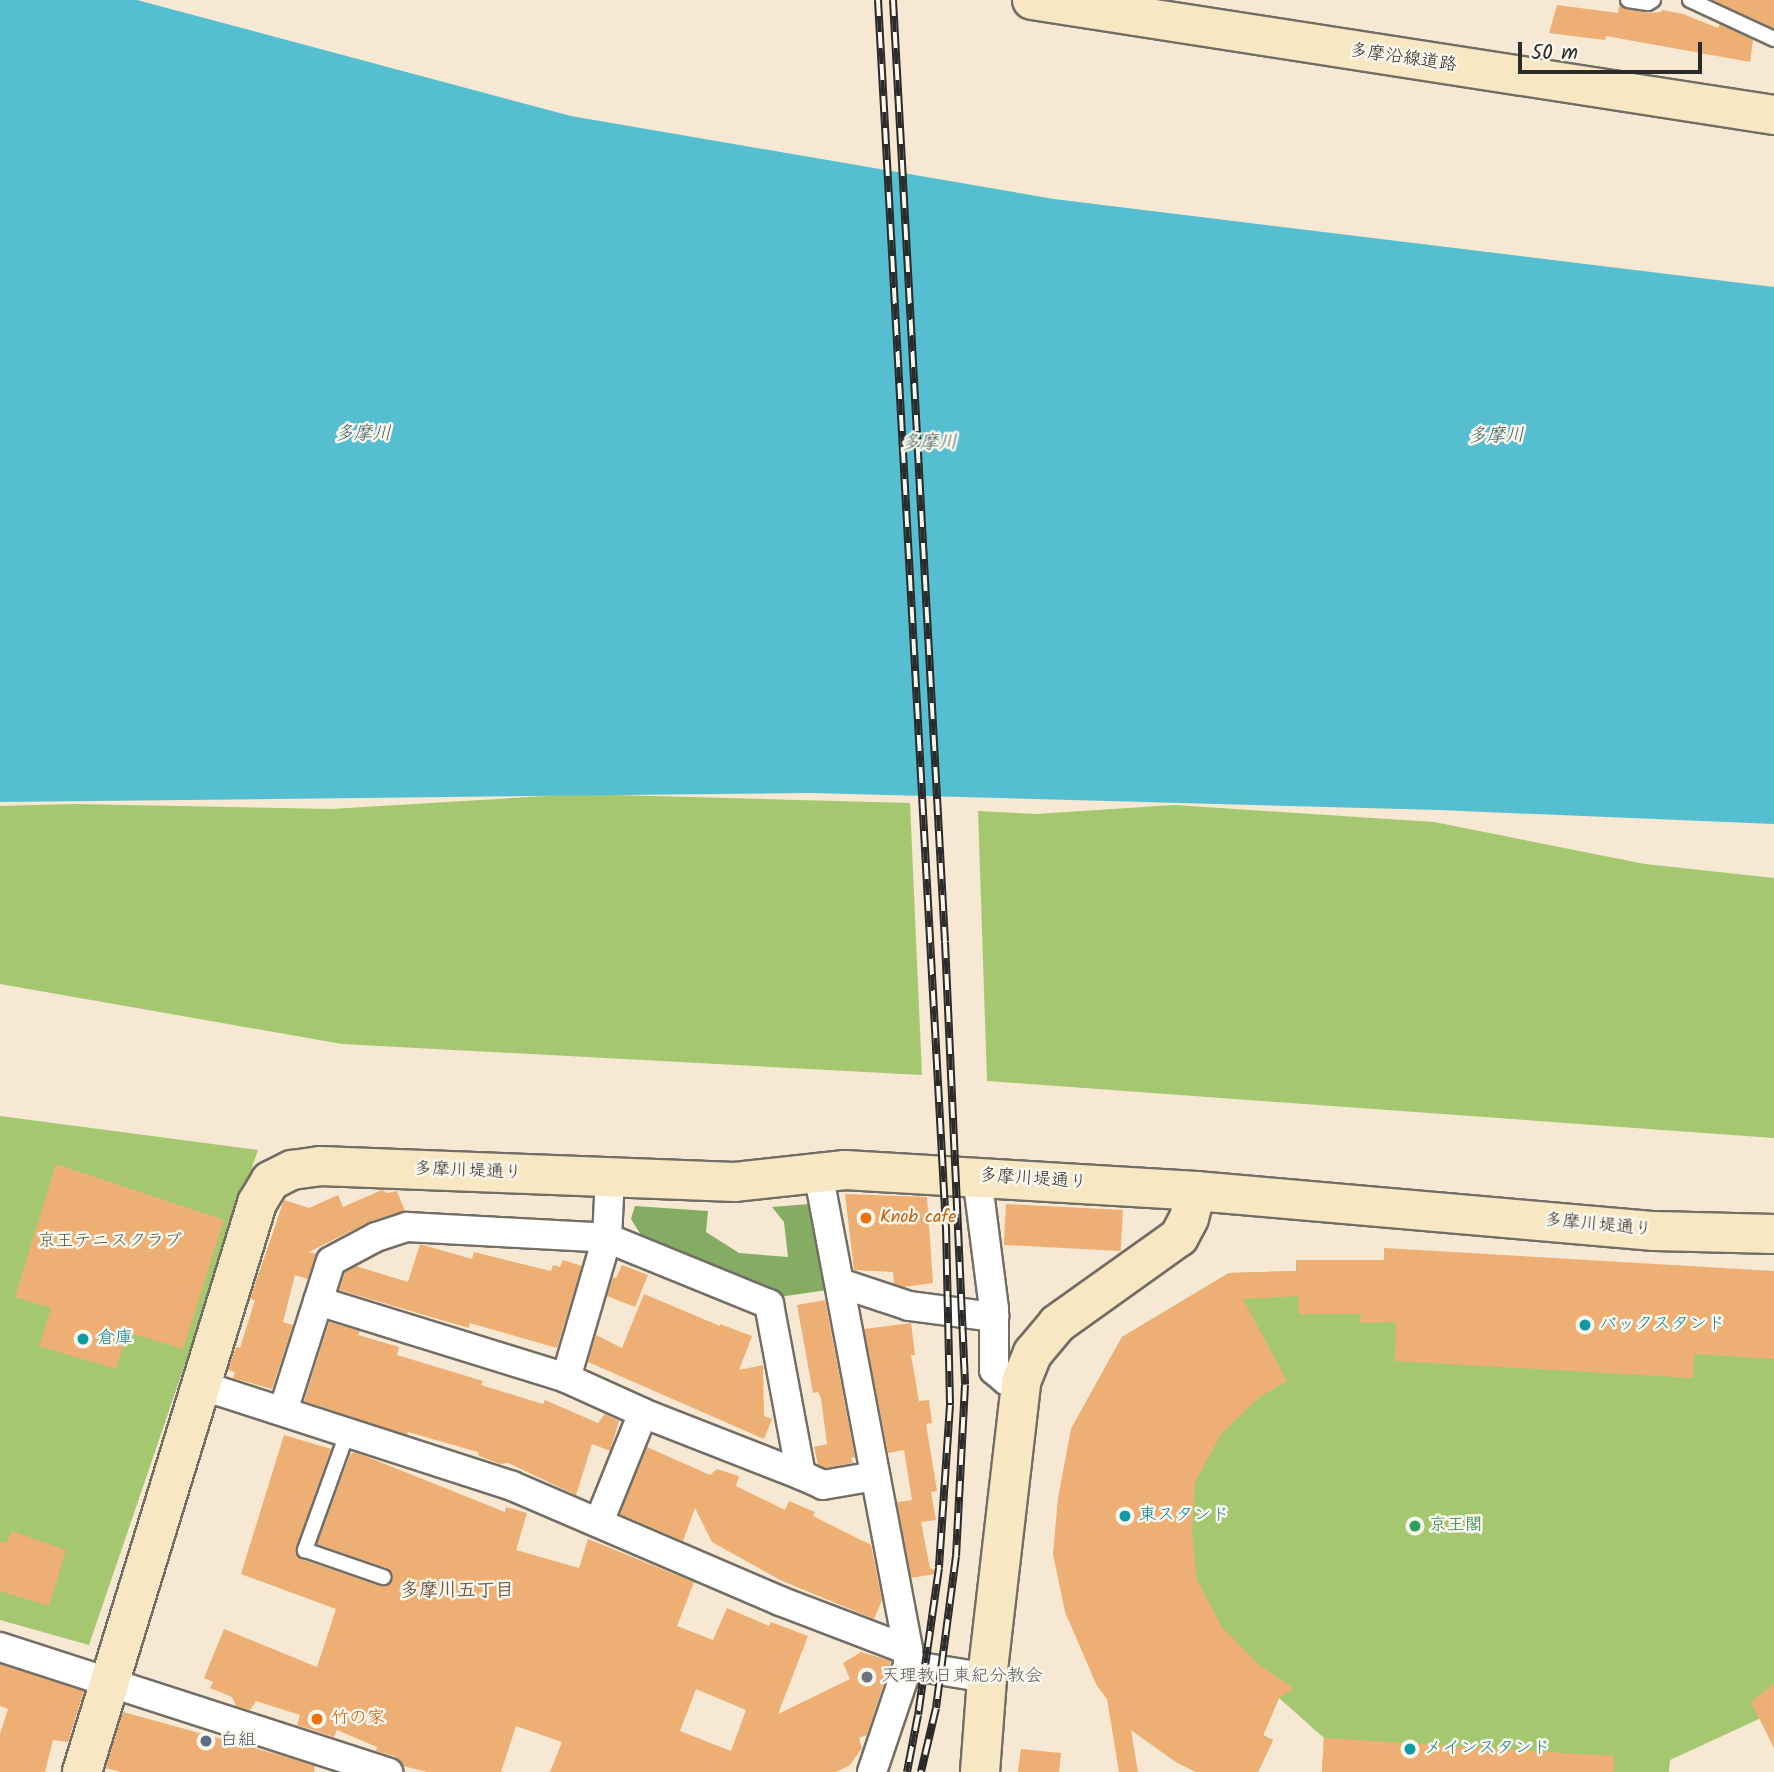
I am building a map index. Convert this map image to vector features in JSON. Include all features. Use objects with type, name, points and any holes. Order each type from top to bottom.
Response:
[{"type":"street","name":"多摩沿線道路","points":[[1032,0],[1774,115]]},
{"type":"street","name":"多摩川堤通り","points":[[200,1385],[257,1203],[270,1181],[292,1170],[320,1166],[735,1181],[845,1170],[978,1176],[1196,1191],[1654,1231],[1774,1234]]},
{"type":"street","points":[[818,1172],[908,1657],[872,1772]]},
{"type":"street","points":[[978,1176],[994,1317],[994,1370],[1006,1380],[1021,1382]]},
{"type":"street","points":[[566,1378],[607,1238],[610,1177]]},
{"type":"street","points":[[980,1772],[987,1678],[1021,1382],[1033,1353],[1058,1324],[1179,1237],[1189,1218],[1196,1191]]},
{"type":"street","points":[[283,1411],[331,1261],[376,1237],[407,1227],[607,1238],[769,1304],[801,1475]]},
{"type":"street","points":[[840,1283],[909,1306],[994,1317]]},
{"type":"street","points":[[318,1301],[566,1378],[643,1413],[823,1485],[875,1476]]},
{"type":"street","points":[[82,1772],[200,1385],[512,1486],[908,1657],[987,1678]]},
{"type":"street","points":[[599,1522],[643,1413]]},
{"type":"street","points":[[0,1647],[388,1772]]},
{"type":"lane","points":[[1628,0],[1648,3],[1653,0]]},
{"type":"lane","points":[[1690,0],[1716,6],[1774,39]]},
{"type":"lane","points":[[348,1431],[305,1550],[383,1577]]},
{"type":"green space","points":[[578,794],[910,803],[922,1075],[342,1044],[0,984],[0,806],[74,804],[331,809]]},
{"type":"green space","points":[[1174,805],[1434,822],[1645,864],[1774,878],[1774,1138],[987,1081],[978,811],[1036,814]]},
{"type":"green space","name":"京王テニスクラブ","points":[[0,1116],[258,1150],[89,1645],[0,1620]]},
{"type":"green space","points":[[809,1204],[834,1289],[779,1297],[646,1243],[631,1219],[635,1206],[708,1211],[706,1232],[739,1253],[788,1257],[784,1222],[772,1207]]},
{"type":"green space","name":"京王閣","points":[[1296,1260],[1774,1271],[1774,1707],[1759,1719],[1670,1760],[1669,1772],[1322,1772],[1324,1738],[1279,1698],[1263,1735],[1273,1740],[1258,1772],[1196,1772],[1176,1762],[1131,1730],[1071,1429],[1122,1337],[1229,1273],[1296,1271]]},
{"type":"water","name":"多摩川","points":[[0,0],[137,0],[571,116],[1054,199],[1774,287],[1774,824],[1439,810],[812,793],[0,802]]},
{"type":"building","points":[[1713,0],[1774,0],[1774,28],[1769,26]]},
{"type":"building","points":[[1557,5],[1618,13],[1619,6],[1647,13],[1662,10],[1683,14],[1718,28],[1720,24],[1753,40],[1750,62],[1606,36],[1605,40],[1549,33]]},
{"type":"building","points":[[56,1164],[224,1220],[183,1349],[127,1332],[116,1369],[39,1346],[51,1308],[15,1297]]},
{"type":"building","points":[[382,1190],[387,1193],[397,1191],[405,1211],[371,1221],[309,1252],[316,1254],[308,1279],[295,1275],[283,1322],[293,1325],[272,1389],[233,1378],[235,1372],[228,1370],[236,1347],[240,1348],[255,1300],[250,1299],[284,1200],[309,1208],[338,1195],[343,1207]]},
{"type":"building","points":[[845,1194],[927,1197],[933,1283],[903,1287],[894,1284],[893,1272],[854,1270]]},
{"type":"building","points":[[1006,1204],[1123,1210],[1121,1251],[1004,1245]]},
{"type":"building","points":[[420,1244],[472,1259],[474,1252],[551,1271],[553,1265],[560,1267],[563,1260],[582,1266],[557,1348],[470,1323],[469,1328],[339,1290],[345,1272],[356,1266],[408,1282]]},
{"type":"building","points":[[1384,1248],[1774,1271],[1774,1359],[1694,1354],[1693,1378],[1395,1361],[1396,1322],[1360,1323],[1361,1314],[1299,1314],[1298,1296],[1243,1299],[1287,1381],[1261,1396],[1221,1434],[1195,1482],[1192,1534],[1197,1580],[1222,1627],[1258,1664],[1294,1689],[1279,1698],[1263,1736],[1273,1740],[1258,1772],[1196,1772],[1176,1762],[1131,1730],[1138,1772],[1119,1772],[1107,1699],[1097,1686],[1065,1612],[1053,1554],[1058,1498],[1071,1429],[1122,1337],[1229,1273],[1297,1271],[1296,1260],[1384,1260]]},
{"type":"building","points":[[622,1265],[648,1275],[635,1307],[607,1296],[613,1277],[616,1278]]},
{"type":"building","points":[[644,1294],[720,1326],[752,1336],[739,1370],[763,1365],[764,1416],[772,1419],[764,1439],[588,1362],[596,1335],[622,1348]]},
{"type":"building","points":[[825,1300],[855,1457],[851,1458],[853,1463],[825,1468],[818,1465],[814,1447],[827,1444],[821,1398],[818,1392],[813,1393],[797,1305]]},
{"type":"building","points":[[329,1322],[360,1331],[358,1335],[399,1347],[397,1355],[483,1381],[481,1385],[543,1404],[545,1400],[598,1423],[605,1414],[619,1421],[610,1451],[592,1444],[576,1495],[508,1463],[500,1464],[479,1456],[478,1452],[408,1432],[407,1435],[304,1401]]},
{"type":"building","points":[[911,1323],[915,1355],[911,1355],[919,1401],[929,1400],[932,1423],[926,1424],[937,1491],[931,1492],[936,1520],[921,1522],[930,1568],[941,1573],[911,1578],[897,1502],[912,1500],[904,1450],[888,1453],[864,1329]]},
{"type":"building","points":[[284,1435],[331,1449],[296,1547],[301,1559],[380,1586],[392,1581],[392,1575],[387,1568],[317,1544],[350,1455],[354,1452],[505,1512],[506,1507],[527,1513],[516,1550],[579,1568],[588,1539],[694,1582],[677,1626],[713,1640],[727,1608],[769,1626],[771,1622],[808,1636],[778,1714],[850,1679],[843,1663],[861,1652],[891,1661],[867,1735],[859,1738],[862,1748],[850,1765],[836,1772],[550,1772],[562,1742],[516,1726],[501,1772],[427,1772],[403,1766],[394,1756],[376,1751],[377,1747],[337,1730],[334,1737],[297,1725],[300,1715],[256,1701],[250,1710],[236,1706],[232,1697],[210,1688],[213,1682],[204,1678],[224,1629],[317,1667],[336,1609],[241,1574]],"holes":[[[696,1689],[746,1710],[731,1751],[680,1731]]]},
{"type":"building","points":[[647,1447],[710,1475],[717,1469],[739,1476],[736,1486],[785,1510],[789,1501],[815,1512],[813,1516],[871,1545],[882,1600],[874,1619],[780,1580],[712,1542],[695,1508],[683,1541],[620,1514]]},
{"type":"building","points":[[12,1531],[66,1550],[49,1606],[0,1591],[0,1542],[6,1543]]},
{"type":"building","points":[[0,1664],[84,1691],[68,1742],[53,1740],[45,1772],[0,1772],[0,1734],[8,1709],[0,1706]]},
{"type":"building","points":[[1774,1683],[1774,1748],[1751,1702]]},
{"type":"building","points":[[123,1712],[287,1757],[315,1766],[314,1772],[121,1772],[106,1768]]},
{"type":"building","name":"メインスタンド","points":[[1324,1738],[1614,1756],[1614,1772],[1322,1772]]},
{"type":"building","points":[[1021,1749],[1061,1753],[1059,1772],[1018,1772]]},
{"type":"railway","points":[[878,0],[946,1227],[950,1405],[939,1568],[907,1772]]},
{"type":"railway","points":[[893,0],[945,942],[965,1385],[956,1556],[936,1708],[921,1772]]},
{"type":"place","name":"Knob cafe","points":[[866,1218]]},
{"type":"place","name":"バックスタンド","points":[[1585,1325]]},
{"type":"place","name":"倉庫","points":[[83,1339]]},
{"type":"place","name":"東スタンド","points":[[1125,1516]]},
{"type":"place","name":"京王閣","points":[[1415,1526]]},
{"type":"place","name":"天理教日東紀分教会","points":[[867,1677]]},
{"type":"place","name":"竹の家","points":[[317,1719]]},
{"type":"place","name":"白組","points":[[206,1741]]},
{"type":"place","name":"メインスタンド","points":[[1410,1749]]},
{"type":"district","name":"多摩川五丁目","points":[[457,1592]]}]
